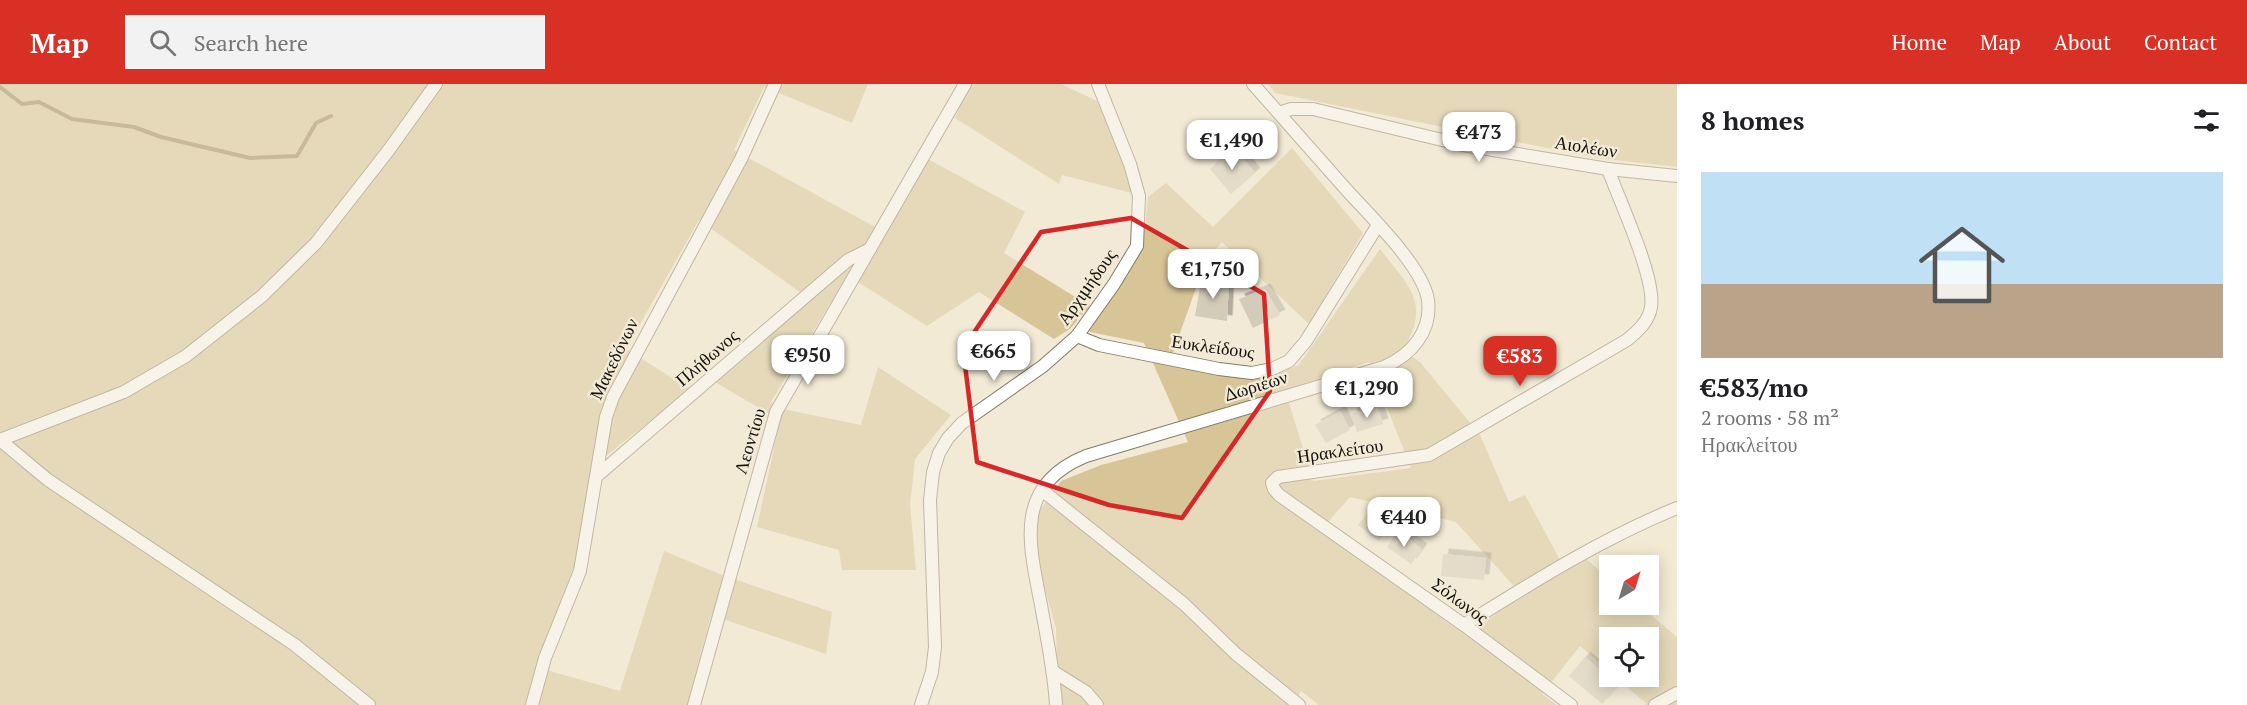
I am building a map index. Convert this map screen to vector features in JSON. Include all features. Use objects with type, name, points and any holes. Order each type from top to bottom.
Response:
[{"type":"street","points":[[369,705],[295,645],[48,480],[0,440],[124,392],[186,356],[262,296],[316,243],[388,151],[436,84]]},
{"type":"street","name":"Μακεδόνων","points":[[532,705],[545,658],[580,571],[598,476],[606,417],[613,397],[741,159],[775,84]]},
{"type":"street","name":"Αρχιμήδους","points":[[921,705],[930,681],[936,627],[930,543],[930,500],[933,471],[939,453],[948,438],[962,423],[1043,366],[1077,336],[1114,284],[1137,246],[1139,196],[1130,164],[1098,84]]},
{"type":"street","name":"Δωριέων","points":[[1056,705],[1054,672],[1029,540],[1032,514],[1043,490],[1062,469],[1086,456],[1384,367],[1409,353],[1425,327],[1428,317],[1428,299],[1413,269],[1378,225],[1253,84]]},
{"type":"street","name":"Λεοντίου","points":[[694,705],[776,412],[963,85]]},
{"type":"street","name":"Αιολέων","points":[[1279,113],[1291,109],[1313,109],[1463,145],[1608,169],[1677,176]]},
{"type":"street","name":"Ηρακλείτου","points":[[1272,483],[1278,477],[1429,455],[1535,395],[1636,333],[1644,324],[1651,308],[1652,287],[1608,169]]},
{"type":"street","name":"Ευκλείδους","points":[[1077,336],[1099,345],[1218,369],[1252,373],[1276,368],[1289,361],[1306,341],[1378,225]]},
{"type":"street","name":"Πλήθωνος","points":[[598,476],[848,260],[870,249]]},
{"type":"street","name":"Σόλωνος","points":[[1272,483],[1279,495],[1464,625],[1571,705]]},
{"type":"street","points":[[1043,490],[1184,604],[1236,654],[1299,705]]},
{"type":"street","points":[[1464,625],[1557,567],[1617,535],[1677,508]]},
{"type":"street","points":[[1054,672],[1086,692],[1097,705]]},
{"type":"street","points":[[1656,705],[1677,693]]},
{"type":"highlighted area","points":[[1131,218],[1264,294],[1270,391],[1182,518],[1109,505],[977,462],[963,349],[1041,232]]},
{"type":"shaded area","points":[[0,84],[868,84],[852,123],[764,87],[734,150],[886,233],[928,159],[1025,212],[1004,253],[1090,306],[1070,329],[1054,339],[979,292],[927,326],[847,275],[771,402],[783,409],[861,425],[878,367],[951,415],[915,459],[910,505],[916,570],[842,570],[839,550],[757,527],[780,420],[713,381],[808,298],[699,220],[626,349],[690,389],[592,467],[575,564],[536,667],[620,691],[664,551],[722,575],[832,612],[826,654],[711,615],[687,705],[526,705],[530,689],[525,705],[0,705]]},
{"type":"shaded area","points":[[969,84],[1061,84],[1097,101],[1119,150],[1132,193],[1062,175],[1059,184],[955,118]]},
{"type":"shaded area","points":[[1268,84],[1677,84],[1677,167],[1597,158],[1275,93]]},
{"type":"shaded area","points":[[1292,148],[1363,233],[1309,324],[1222,242],[1206,260],[1169,364],[1237,377],[1256,377],[1298,366],[1380,249],[1408,285],[1416,307],[1411,334],[1403,351],[1420,362],[1480,435],[1509,502],[1525,495],[1565,569],[1585,558],[1599,570],[1599,615],[1651,615],[1677,637],[1677,705],[1645,705],[1646,703],[1627,687],[1659,687],[1659,627],[1599,627],[1599,662],[1580,646],[1542,694],[1557,705],[1319,705],[1301,691],[1292,705],[1058,705],[1056,628],[1035,554],[1038,513],[1061,481],[1101,465],[1188,442],[1144,343],[1090,332],[1087,327],[1131,265],[1144,237],[1148,197],[1166,183],[1213,227]],"holes":[[[1369,362],[1411,468],[1313,481],[1285,390]],[[1350,497],[1456,522],[1522,595],[1466,635],[1321,530]]]},
{"type":"building","points":[[1234,148],[1255,173],[1231,194],[1210,169]]},
{"type":"building","points":[[1202,277],[1229,282],[1227,321],[1195,316]]},
{"type":"building","points":[[1265,289],[1280,315],[1253,328],[1239,299]]},
{"type":"building","points":[[1377,406],[1383,424],[1357,432],[1351,414]]},
{"type":"building","points":[[1340,411],[1350,430],[1326,443],[1315,425]]},
{"type":"building","points":[[1370,510],[1390,526],[1379,541],[1358,525]]},
{"type":"building","points":[[1398,531],[1422,549],[1411,564],[1387,547]]},
{"type":"building","points":[[1443,554],[1486,558],[1484,580],[1441,576]]},
{"type":"building","points":[[1585,657],[1599,669],[1599,687],[1617,687],[1602,704],[1569,676]]},
{"type":"waterway","points":[[0,87],[22,104],[39,102],[72,119],[134,127],[161,137],[250,158],[297,156],[316,123],[331,116]]}]
